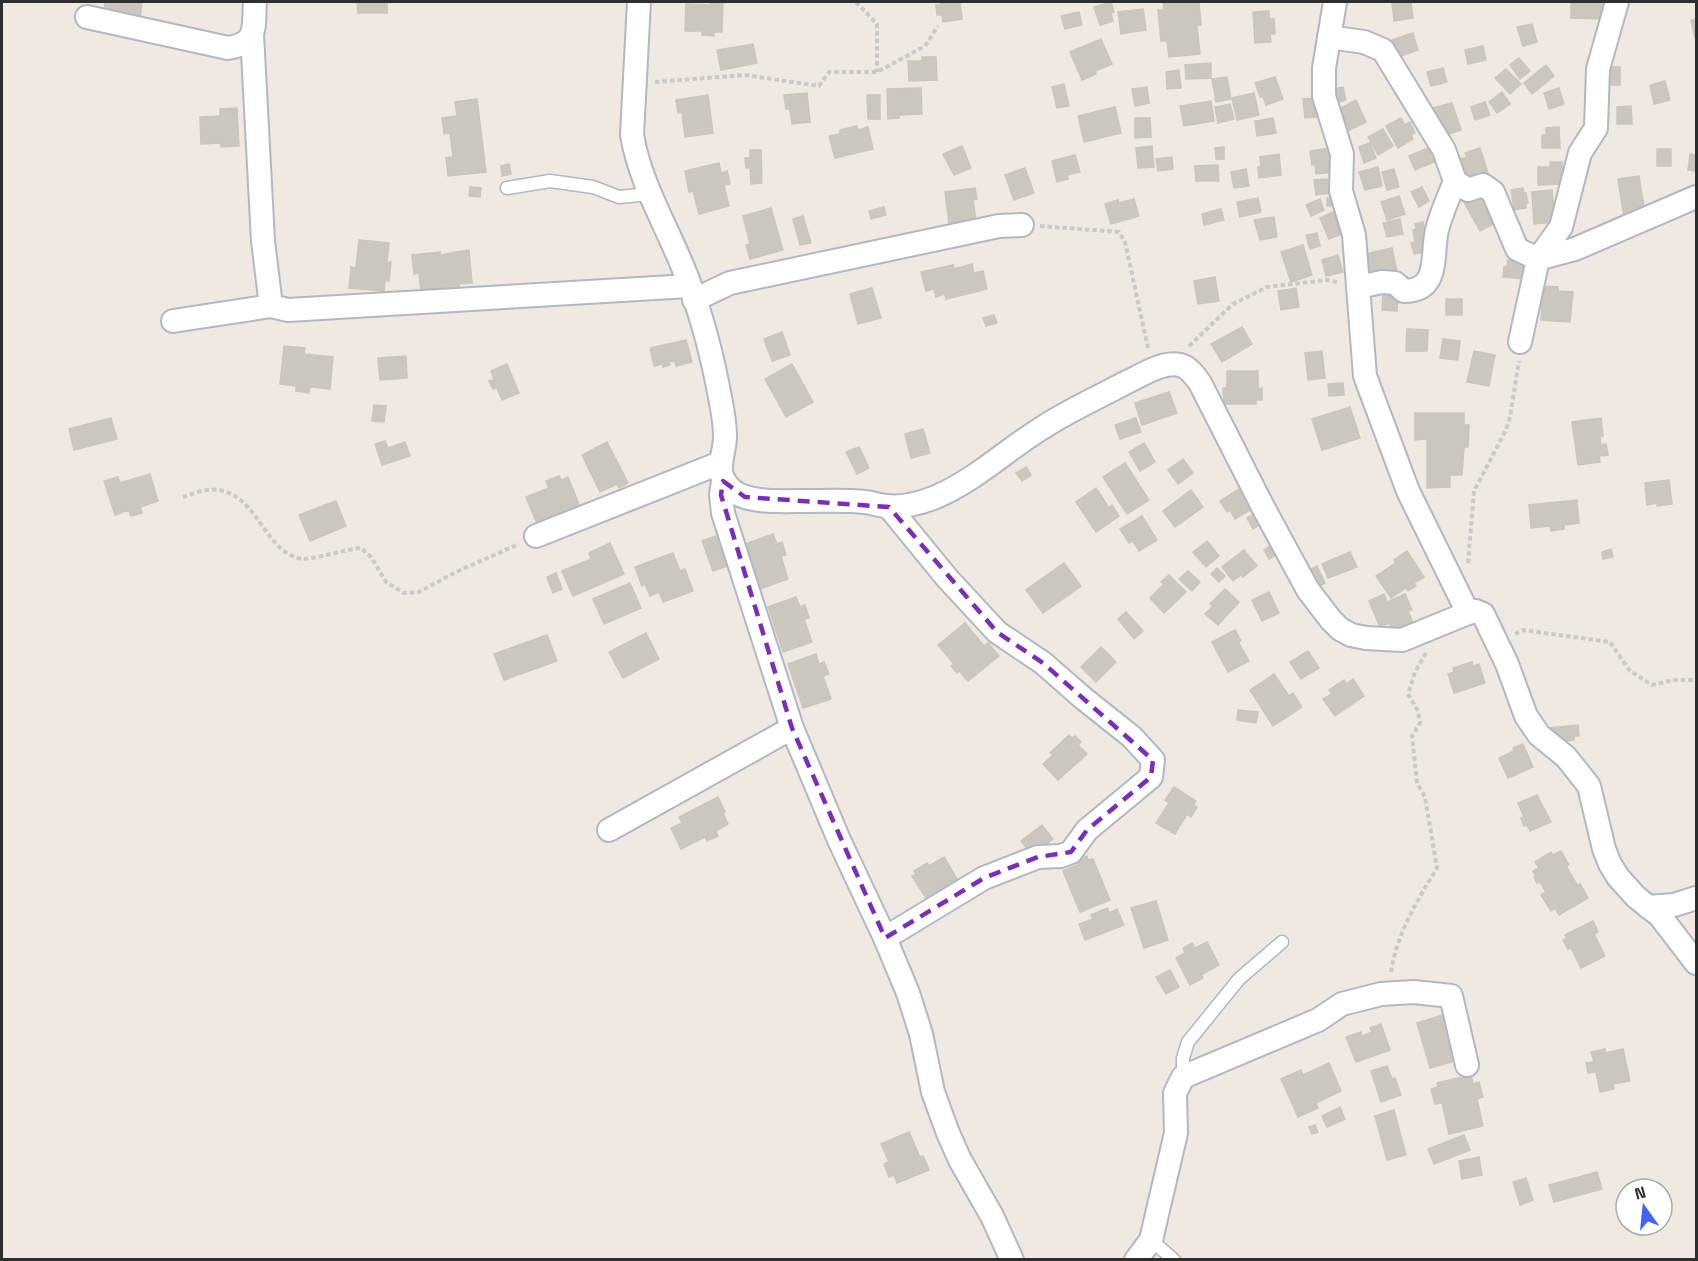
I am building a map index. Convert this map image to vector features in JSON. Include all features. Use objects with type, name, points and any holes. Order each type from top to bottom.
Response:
[{"type":"street","points":[[255,2],[252,34],[263,241],[271,306]]},
{"type":"street","points":[[639,2],[632,135],[638,163],[649,194],[676,251],[710,356],[725,435],[721,472],[723,513],[792,728],[839,840],[908,993],[921,1034],[933,1092],[948,1133],[960,1160],[993,1216],[1012,1260]]},
{"type":"street","points":[[1335,2],[1324,68],[1324,96],[1342,154],[1341,191],[1354,235],[1365,376],[1408,491],[1468,613]]},
{"type":"street","points":[[1520,342],[1538,259],[1561,227],[1580,153],[1596,128],[1598,69],[1617,2]]},
{"type":"street","points":[[87,17],[228,48],[248,42],[252,34]]},
{"type":"street","points":[[1329,37],[1364,42],[1383,50],[1444,150],[1455,181],[1468,190],[1483,185],[1493,192],[1517,249],[1538,259],[1575,249],[1696,197]]},
{"type":"street","points":[[1358,287],[1382,282],[1395,283],[1404,291],[1415,291],[1427,283],[1434,262],[1437,231],[1455,181]]},
{"type":"street","points":[[174,321],[271,306],[288,310],[691,293],[979,230],[1022,225]]},
{"type":"street","points":[[721,472],[733,492],[745,497],[765,500],[865,502],[889,507],[907,506],[935,497],[992,466],[1017,445],[1058,418],[1161,367],[1182,365],[1200,383],[1308,590],[1340,629],[1351,635],[1366,638],[1402,640],[1468,613],[1476,611],[1483,614],[1498,643],[1526,716],[1539,735],[1566,757],[1589,786],[1604,849],[1610,864],[1636,897],[1660,916],[1696,963]]},
{"type":"street","points":[[536,536],[721,472]]},
{"type":"street","points":[[885,938],[984,878],[1038,857],[1060,856],[1071,852],[1088,830],[1151,777],[1154,760],[1132,736],[1043,663],[997,632],[947,578],[889,507]]},
{"type":"street","points":[[609,830],[792,728]]},
{"type":"street","points":[[1648,907],[1674,905],[1696,898]]},
{"type":"street","points":[[1136,1260],[1151,1240],[1176,1133],[1175,1093],[1183,1077],[1318,1020],[1342,1004],[1381,994],[1414,992],[1451,996],[1467,1065]]},
{"type":"lane","points":[[507,188],[550,181],[593,187],[619,197],[649,194]]},
{"type":"lane","points":[[1183,1077],[1183,1058],[1188,1042],[1239,979],[1282,942]]},
{"type":"lane","points":[[1151,1240],[1174,1260]]},
{"type":"path","points":[[856,2],[877,24],[877,72]]},
{"type":"path","points":[[634,84],[745,75],[819,86],[830,72],[877,72],[925,46],[938,26]]},
{"type":"path","points":[[1022,225],[1119,232],[1125,242],[1161,367],[1233,304],[1267,287],[1327,280],[1358,287]]},
{"type":"path","points":[[1467,568],[1474,491],[1505,432],[1510,417],[1520,360],[1520,342]]},
{"type":"path","points":[[183,497],[201,491],[219,490],[233,496],[250,507],[279,546],[291,555],[305,559],[345,549],[361,548],[371,557],[386,582],[404,593],[419,592],[456,572],[536,536]]},
{"type":"path","points":[[1381,994],[1389,987],[1395,950],[1413,908],[1437,868],[1425,797],[1417,783],[1412,736],[1420,723],[1418,711],[1408,694],[1415,672],[1430,646],[1437,627]]},
{"type":"path","points":[[1498,643],[1523,630],[1610,642],[1630,671],[1652,685],[1673,680],[1696,680]]},
{"type":"highlighted area","points":[[723,481],[745,497],[889,507],[997,632],[1043,663],[1153,760],[1151,777],[1087,830],[1071,852],[1038,857],[984,878],[885,938],[792,728],[721,495]]},
{"type":"building","points":[[105,2],[112,2],[111,12],[104,12]]},
{"type":"building","points":[[113,2],[142,3],[140,19],[111,16]]},
{"type":"building","points":[[357,2],[387,2],[387,13],[358,13]]},
{"type":"building","points":[[710,2],[723,2],[722,32],[714,32],[714,36],[702,35],[702,31],[685,31],[686,4],[710,5]]},
{"type":"building","points":[[940,2],[960,2],[962,19],[943,22],[942,15],[937,15],[936,5],[941,5]]},
{"type":"building","points":[[1111,2],[1114,12],[1111,13],[1113,21],[1100,25],[1094,7]]},
{"type":"building","points":[[1163,2],[1199,2],[1201,25],[1197,26],[1200,54],[1169,57],[1167,41],[1161,41],[1158,10],[1164,10]]},
{"type":"building","points":[[1392,2],[1411,2],[1413,18],[1394,21]]},
{"type":"building","points":[[1571,2],[1605,2],[1604,19],[1571,18]]},
{"type":"building","points":[[1143,9],[1146,30],[1121,34],[1118,12]]},
{"type":"building","points":[[1269,11],[1269,19],[1274,19],[1275,34],[1270,34],[1271,42],[1255,43],[1253,12]]},
{"type":"building","points":[[1079,12],[1082,25],[1065,29],[1061,16]]},
{"type":"building","points":[[1696,19],[1696,38],[1695,38],[1691,20]]},
{"type":"building","points":[[1532,24],[1537,42],[1523,46],[1517,27]]},
{"type":"building","points":[[1413,33],[1418,50],[1398,57],[1392,40]]},
{"type":"building","points":[[1101,39],[1112,64],[1095,71],[1096,74],[1082,80],[1070,52]]},
{"type":"building","points":[[753,44],[757,63],[721,70],[717,50]]},
{"type":"building","points":[[1483,46],[1486,60],[1468,64],[1465,50]]},
{"type":"building","points":[[922,57],[936,57],[937,80],[909,81],[908,61],[922,61]]},
{"type":"building","points":[[1519,58],[1530,71],[1520,79],[1510,65]]},
{"type":"building","points":[[1211,63],[1211,78],[1186,79],[1185,65]]},
{"type":"building","points":[[1546,65],[1554,76],[1532,94],[1524,83]]},
{"type":"building","points":[[1606,67],[1620,67],[1620,85],[1606,85]]},
{"type":"building","points":[[1443,68],[1447,82],[1431,86],[1427,72]]},
{"type":"building","points":[[1506,69],[1521,84],[1510,94],[1495,78]]},
{"type":"building","points":[[1179,70],[1181,88],[1167,89],[1166,72]]},
{"type":"building","points":[[1227,77],[1231,99],[1216,102],[1212,79]]},
{"type":"building","points":[[1275,77],[1283,99],[1266,105],[1255,83]]},
{"type":"building","points":[[1665,81],[1670,100],[1654,104],[1650,85]]},
{"type":"building","points":[[1064,84],[1069,106],[1057,108],[1052,87]]},
{"type":"building","points":[[1147,87],[1149,103],[1135,106],[1132,89]]},
{"type":"building","points":[[1343,87],[1346,100],[1336,103],[1332,89]]},
{"type":"building","points":[[921,88],[922,114],[899,115],[899,118],[888,119],[887,89]]},
{"type":"building","points":[[1559,88],[1564,104],[1549,109],[1544,93]]},
{"type":"building","points":[[1502,92],[1510,104],[1497,113],[1489,102]]},
{"type":"building","points":[[807,93],[810,122],[792,124],[790,109],[786,109],[784,95]]},
{"type":"building","points":[[1254,93],[1259,115],[1237,120],[1232,98]]},
{"type":"building","points":[[708,95],[713,133],[685,137],[682,112],[678,113],[676,100]]},
{"type":"building","points":[[867,95],[880,95],[880,119],[868,119]]},
{"type":"building","points":[[1316,98],[1318,117],[1305,118],[1303,99]]},
{"type":"building","points":[[477,99],[486,172],[448,176],[446,158],[453,157],[450,133],[444,134],[442,118],[457,116],[455,102]]},
{"type":"building","points":[[1356,100],[1366,122],[1346,132],[1337,110]]},
{"type":"building","points":[[1211,101],[1214,121],[1184,126],[1180,106]]},
{"type":"building","points":[[1485,102],[1490,115],[1475,120],[1471,107]]},
{"type":"building","points":[[1452,103],[1461,130],[1443,136],[1433,108]]},
{"type":"building","points":[[1230,104],[1234,119],[1218,123],[1215,107]]},
{"type":"building","points":[[1631,106],[1632,124],[1617,124],[1617,107]]},
{"type":"building","points":[[1115,107],[1121,133],[1084,142],[1078,116]]},
{"type":"building","points":[[237,108],[239,146],[221,147],[221,143],[201,144],[200,117],[220,116],[220,109]]},
{"type":"building","points":[[1135,118],[1150,118],[1151,137],[1135,138]]},
{"type":"building","points":[[1273,118],[1276,133],[1257,136],[1255,121]]},
{"type":"building","points":[[1401,118],[1405,125],[1410,122],[1415,133],[1411,135],[1413,139],[1398,148],[1386,126]]},
{"type":"building","points":[[857,126],[858,130],[868,127],[873,149],[835,158],[829,136],[840,134],[840,130]]},
{"type":"building","points":[[1559,127],[1560,148],[1542,148],[1542,135],[1546,135],[1546,128]]},
{"type":"building","points":[[1383,129],[1393,146],[1378,155],[1368,137]]},
{"type":"building","points":[[1370,143],[1376,158],[1364,163],[1359,147]]},
{"type":"building","points":[[962,146],[971,168],[954,175],[943,154]]},
{"type":"building","points":[[1152,146],[1154,167],[1138,168],[1136,148]]},
{"type":"building","points":[[1224,147],[1224,159],[1216,159],[1215,148]]},
{"type":"building","points":[[1331,148],[1334,172],[1316,174],[1310,151]]},
{"type":"building","points":[[1428,148],[1434,162],[1415,170],[1409,156]]},
{"type":"building","points":[[1480,148],[1488,173],[1467,180],[1461,159],[1467,157],[1465,153]]},
{"type":"building","points":[[1657,149],[1671,149],[1671,166],[1657,166]]},
{"type":"building","points":[[750,150],[761,150],[762,183],[751,184],[750,168],[746,168],[745,158],[750,158]]},
{"type":"building","points":[[1279,154],[1281,175],[1259,178],[1260,157]]},
{"type":"building","points":[[1690,154],[1696,155],[1696,171],[1688,170]]},
{"type":"building","points":[[1075,155],[1080,172],[1067,175],[1068,179],[1057,182],[1052,161]]},
{"type":"building","points":[[1172,157],[1173,169],[1158,171],[1156,159]]},
{"type":"building","points":[[1550,162],[1562,162],[1563,184],[1538,185],[1538,167],[1550,167]]},
{"type":"building","points":[[719,163],[721,173],[727,171],[730,184],[724,185],[729,206],[699,214],[693,191],[689,192],[685,171]]},
{"type":"building","points":[[509,164],[511,174],[502,176],[501,166]]},
{"type":"building","points":[[1218,165],[1219,181],[1196,181],[1195,166]]},
{"type":"building","points":[[1378,167],[1382,186],[1365,190],[1359,172]]},
{"type":"building","points":[[1025,168],[1034,193],[1014,200],[1005,175]]},
{"type":"building","points":[[1246,169],[1249,186],[1234,188],[1231,172]]},
{"type":"building","points":[[1394,169],[1399,187],[1387,190],[1382,172]]},
{"type":"building","points":[[1639,176],[1645,214],[1624,217],[1618,179]]},
{"type":"building","points":[[1327,179],[1329,193],[1316,195],[1314,180]]},
{"type":"building","points":[[470,187],[481,188],[480,197],[469,196]]},
{"type":"building","points":[[1422,187],[1429,201],[1419,207],[1411,192]]},
{"type":"building","points":[[975,188],[977,199],[973,200],[977,227],[950,231],[945,192]]},
{"type":"building","points":[[1523,188],[1528,203],[1526,203],[1526,208],[1514,210],[1511,190]]},
{"type":"building","points":[[1552,190],[1555,222],[1534,224],[1532,192]]},
{"type":"building","points":[[1484,191],[1499,221],[1480,231],[1464,202]]},
{"type":"building","points":[[1399,196],[1405,214],[1387,220],[1381,202]]},
{"type":"building","points":[[1258,198],[1261,212],[1240,217],[1237,202]]},
{"type":"building","points":[[1327,198],[1335,198],[1336,206],[1327,206]]},
{"type":"building","points":[[1134,199],[1139,216],[1111,224],[1105,204]]},
{"type":"building","points":[[1320,199],[1324,210],[1311,216],[1306,205]]},
{"type":"building","points":[[884,207],[886,215],[871,219],[869,211]]},
{"type":"building","points":[[771,208],[783,250],[750,259],[746,245],[750,244],[743,216]]},
{"type":"building","points":[[1221,209],[1224,220],[1204,225],[1202,214]]},
{"type":"building","points":[[1335,211],[1344,233],[1329,239],[1320,218]]},
{"type":"building","points":[[803,216],[811,243],[800,245],[793,219]]},
{"type":"building","points":[[1274,217],[1277,237],[1260,240],[1254,220]]},
{"type":"building","points":[[1400,219],[1403,234],[1387,237],[1383,223]]},
{"type":"building","points":[[1423,222],[1429,251],[1414,254],[1411,243],[1415,242],[1413,230],[1416,229],[1415,224]]},
{"type":"building","points":[[1317,233],[1320,246],[1310,249],[1306,235]]},
{"type":"building","points":[[359,240],[389,243],[387,262],[391,262],[389,281],[385,280],[384,291],[349,288],[351,267],[356,268]]},
{"type":"building","points":[[1303,245],[1312,275],[1291,282],[1281,252]]},
{"type":"building","points":[[1392,248],[1397,271],[1370,277],[1365,254]]},
{"type":"building","points":[[469,250],[472,283],[459,284],[460,290],[422,300],[419,273],[414,274],[412,255],[440,252],[440,255]]},
{"type":"building","points":[[1338,255],[1343,272],[1326,276],[1322,260]]},
{"type":"building","points":[[1508,260],[1526,262],[1524,279],[1503,277],[1504,267],[1507,267]]},
{"type":"building","points":[[972,264],[974,273],[983,271],[987,289],[946,299],[945,294],[936,297],[934,289],[926,291],[921,272],[953,265],[954,269]]},
{"type":"building","points":[[1215,277],[1219,301],[1198,304],[1194,281]]},
{"type":"building","points":[[1543,286],[1558,287],[1558,291],[1573,292],[1570,322],[1541,320]]},
{"type":"building","points":[[872,288],[881,318],[858,324],[850,294]]},
{"type":"building","points":[[1296,288],[1299,307],[1281,310],[1278,291]]},
{"type":"building","points":[[1383,291],[1398,292],[1397,311],[1382,310]]},
{"type":"building","points":[[1446,299],[1462,299],[1462,315],[1446,315]]},
{"type":"building","points":[[994,315],[997,323],[986,326],[983,318]]},
{"type":"building","points":[[1242,327],[1252,344],[1222,362],[1211,344]]},
{"type":"building","points":[[1407,329],[1428,330],[1427,351],[1406,351]]},
{"type":"building","points":[[782,332],[790,355],[772,361],[764,339]]},
{"type":"building","points":[[1443,339],[1460,341],[1458,360],[1440,358]]},
{"type":"building","points":[[686,340],[692,362],[676,366],[675,361],[663,367],[662,364],[654,366],[650,348]]},
{"type":"building","points":[[284,346],[305,348],[304,354],[333,357],[330,389],[310,387],[309,393],[296,391],[296,386],[280,384]]},
{"type":"building","points":[[1322,351],[1325,378],[1308,380],[1305,353]]},
{"type":"building","points":[[1474,351],[1495,355],[1489,386],[1467,382]]},
{"type":"building","points":[[406,356],[407,378],[380,380],[378,358]]},
{"type":"building","points":[[507,364],[519,393],[502,400],[497,388],[493,389],[489,381],[494,380],[491,371]]},
{"type":"building","points":[[792,364],[813,402],[786,417],[765,379]]},
{"type":"building","points":[[1227,371],[1258,371],[1258,389],[1262,388],[1262,400],[1256,400],[1256,404],[1224,404],[1223,388],[1227,388]]},
{"type":"building","points":[[1343,383],[1344,395],[1329,396],[1328,384]]},
{"type":"building","points":[[1169,392],[1177,413],[1142,425],[1135,403]]},
{"type":"building","points":[[374,405],[386,406],[384,422],[372,421]]},
{"type":"building","points":[[1350,407],[1360,438],[1322,450],[1312,419]]},
{"type":"building","points":[[1415,413],[1464,413],[1464,425],[1469,425],[1468,447],[1464,447],[1462,475],[1450,475],[1450,487],[1427,488],[1427,439],[1415,440]]},
{"type":"building","points":[[111,418],[117,439],[74,450],[69,429]]},
{"type":"building","points":[[1136,418],[1141,432],[1120,439],[1115,425]]},
{"type":"building","points":[[1601,418],[1603,436],[1600,437],[1601,445],[1606,444],[1608,455],[1599,456],[1600,462],[1578,465],[1572,422]]},
{"type":"building","points":[[923,429],[930,453],[911,458],[905,434]]},
{"type":"building","points":[[385,441],[388,448],[405,442],[410,456],[382,465],[375,444]]},
{"type":"building","points":[[607,442],[628,483],[619,488],[617,484],[600,492],[582,455]]},
{"type":"building","points":[[1144,443],[1155,462],[1140,471],[1129,452]]},
{"type":"building","points":[[859,447],[869,468],[857,474],[846,452]]},
{"type":"building","points":[[1183,459],[1193,473],[1178,484],[1168,470]]},
{"type":"building","points":[[1125,463],[1149,500],[1127,514],[1103,477]]},
{"type":"building","points":[[1026,467],[1031,475],[1022,481],[1016,473]]},
{"type":"building","points":[[150,474],[158,501],[140,507],[142,513],[131,516],[129,510],[115,515],[104,481],[118,477],[120,483]]},
{"type":"building","points":[[559,476],[561,480],[568,477],[581,509],[538,526],[526,497],[549,488],[546,481]]},
{"type":"building","points":[[1669,480],[1672,504],[1647,505],[1645,483]]},
{"type":"building","points":[[1096,488],[1109,508],[1112,505],[1119,516],[1096,532],[1076,502]]},
{"type":"building","points":[[1239,489],[1252,509],[1235,519],[1230,510],[1227,512],[1220,501]]},
{"type":"building","points":[[1191,490],[1203,507],[1175,527],[1163,511]]},
{"type":"building","points":[[1577,500],[1579,523],[1564,525],[1564,529],[1551,531],[1550,526],[1531,528],[1529,505]]},
{"type":"building","points":[[336,501],[346,526],[310,541],[299,515]]},
{"type":"building","points":[[1256,513],[1262,523],[1253,529],[1247,518]]},
{"type":"building","points":[[1142,516],[1157,540],[1139,551],[1133,541],[1129,543],[1120,529]]},
{"type":"building","points":[[773,534],[777,544],[782,542],[786,555],[781,556],[788,579],[760,589],[745,544]]},
{"type":"building","points":[[716,536],[727,566],[713,571],[702,541]]},
{"type":"building","points":[[1207,541],[1219,556],[1206,567],[1193,552]]},
{"type":"building","points":[[610,543],[624,574],[573,596],[562,571],[591,559],[589,553]]},
{"type":"building","points":[[1271,545],[1277,554],[1269,559],[1264,550]]},
{"type":"building","points":[[1611,549],[1613,557],[1603,559],[1602,552]]},
{"type":"building","points":[[1244,550],[1257,566],[1243,577],[1241,575],[1233,581],[1222,567]]},
{"type":"building","points":[[1407,551],[1424,577],[1414,583],[1416,586],[1408,591],[1406,588],[1391,598],[1376,576],[1396,563],[1394,560]]},
{"type":"building","points":[[1350,552],[1357,567],[1328,578],[1322,564]]},
{"type":"building","points":[[673,553],[680,571],[685,569],[693,591],[663,602],[659,592],[650,596],[645,584],[642,586],[635,567]]},
{"type":"building","points":[[1064,563],[1081,586],[1043,613],[1026,590]]},
{"type":"building","points":[[1317,566],[1325,583],[1314,589],[1306,572]]},
{"type":"building","points":[[1217,568],[1225,576],[1219,582],[1211,574]]},
{"type":"building","points":[[1188,571],[1200,582],[1192,591],[1179,579]]},
{"type":"building","points":[[556,573],[562,589],[553,593],[547,577]]},
{"type":"building","points":[[1169,575],[1186,592],[1164,613],[1150,598],[1164,584],[1161,582]]},
{"type":"building","points":[[630,583],[641,608],[604,624],[593,599]]},
{"type":"building","points":[[1225,589],[1239,602],[1218,625],[1205,614],[1213,606],[1210,604]]},
{"type":"building","points":[[1269,592],[1279,613],[1262,621],[1252,600]]},
{"type":"building","points":[[1384,594],[1387,602],[1405,594],[1412,610],[1408,611],[1413,623],[1393,632],[1389,623],[1380,627],[1369,601]]},
{"type":"building","points":[[796,597],[800,607],[805,605],[809,618],[804,619],[812,642],[783,652],[768,607]]},
{"type":"building","points":[[1126,612],[1143,631],[1134,639],[1118,619]]},
{"type":"building","points":[[965,623],[984,646],[988,643],[999,656],[968,681],[951,666],[954,664],[938,645]]},
{"type":"building","points":[[1235,630],[1241,641],[1238,642],[1249,661],[1228,672],[1212,642]]},
{"type":"building","points":[[646,633],[659,659],[623,678],[609,652]]},
{"type":"building","points":[[547,635],[557,661],[504,680],[494,654]]},
{"type":"building","points":[[1101,647],[1116,662],[1096,682],[1081,667]]},
{"type":"building","points":[[1308,651],[1319,668],[1301,679],[1290,662]]},
{"type":"building","points":[[816,654],[819,664],[824,662],[829,674],[823,676],[831,699],[803,708],[788,664]]},
{"type":"building","points":[[1472,662],[1473,666],[1479,664],[1485,683],[1454,693],[1448,674],[1454,672],[1453,668]]},
{"type":"building","points":[[1274,674],[1289,696],[1293,693],[1302,707],[1273,726],[1250,690]]},
{"type":"building","points":[[1353,679],[1364,696],[1335,716],[1323,699],[1332,694],[1329,690],[1344,680],[1346,684]]},
{"type":"building","points":[[1238,710],[1258,712],[1256,723],[1237,720]]},
{"type":"building","points":[[1578,725],[1579,736],[1574,736],[1574,740],[1555,742],[1550,738],[1549,728]]},
{"type":"building","points":[[1069,735],[1072,738],[1075,736],[1081,742],[1078,745],[1087,754],[1058,780],[1043,764],[1053,755],[1050,753]]},
{"type":"building","points":[[1523,744],[1533,767],[1508,778],[1499,758]]},
{"type":"building","points":[[1174,787],[1196,801],[1193,805],[1197,807],[1191,817],[1187,814],[1175,834],[1156,823],[1169,803],[1165,800]]},
{"type":"building","points":[[1537,795],[1551,822],[1530,831],[1527,825],[1524,826],[1521,818],[1524,817],[1518,803]]},
{"type":"building","points":[[718,797],[728,824],[716,831],[718,836],[707,841],[705,837],[681,849],[671,828],[682,823],[679,817]]},
{"type":"building","points":[[1042,825],[1053,839],[1032,855],[1021,841]]},
{"type":"building","points":[[1561,851],[1569,865],[1566,866],[1588,898],[1559,915],[1555,908],[1551,911],[1541,895],[1546,892],[1540,882],[1537,883],[1533,871],[1539,868],[1535,862],[1551,852],[1553,855]]},
{"type":"building","points":[[1087,856],[1088,860],[1093,859],[1110,900],[1080,912],[1063,871],[1077,865],[1075,861]]},
{"type":"building","points":[[944,857],[960,884],[929,903],[912,876],[916,874],[914,871],[927,863],[929,866]]},
{"type":"building","points":[[1156,901],[1168,940],[1144,948],[1131,908]]},
{"type":"building","points":[[1107,908],[1109,913],[1117,909],[1124,925],[1085,940],[1079,924],[1093,919],[1091,915]]},
{"type":"building","points":[[1593,921],[1598,932],[1594,934],[1605,956],[1581,968],[1571,948],[1568,949],[1563,940],[1567,938],[1565,935]]},
{"type":"building","points":[[1207,942],[1219,965],[1201,975],[1203,978],[1190,985],[1176,958],[1185,953],[1183,948],[1192,943],[1195,948]]},
{"type":"building","points":[[1170,970],[1179,987],[1166,994],[1156,977]]},
{"type":"building","points":[[1446,1014],[1459,1060],[1430,1068],[1417,1023]]},
{"type":"building","points":[[1381,1024],[1390,1050],[1356,1062],[1346,1037],[1361,1032],[1362,1036],[1372,1032],[1370,1028]]},
{"type":"building","points":[[1605,1049],[1606,1053],[1623,1049],[1630,1081],[1613,1084],[1614,1089],[1600,1092],[1596,1072],[1588,1073],[1586,1063],[1594,1062],[1591,1052]]},
{"type":"building","points":[[1329,1063],[1341,1091],[1316,1103],[1318,1108],[1298,1117],[1281,1079],[1301,1070],[1303,1075]]},
{"type":"building","points":[[1387,1066],[1392,1079],[1395,1078],[1401,1095],[1381,1102],[1371,1071]]},
{"type":"building","points":[[1471,1075],[1473,1084],[1479,1082],[1483,1097],[1477,1099],[1483,1126],[1449,1134],[1442,1103],[1435,1104],[1431,1089],[1438,1087],[1437,1083]]},
{"type":"building","points":[[1340,1107],[1345,1119],[1327,1127],[1322,1116]]},
{"type":"building","points":[[1394,1110],[1406,1155],[1387,1160],[1375,1116]]},
{"type":"building","points":[[1315,1125],[1318,1132],[1312,1134],[1309,1127]]},
{"type":"building","points":[[909,1132],[920,1157],[923,1156],[929,1170],[897,1183],[894,1175],[889,1177],[884,1164],[889,1162],[881,1144]]},
{"type":"building","points":[[1464,1135],[1470,1150],[1434,1164],[1428,1149]]},
{"type":"building","points":[[1479,1157],[1482,1175],[1462,1179],[1459,1161]]},
{"type":"building","points":[[1597,1172],[1602,1189],[1554,1202],[1549,1185]]},
{"type":"building","points":[[1526,1178],[1533,1200],[1520,1205],[1513,1182]]}]
